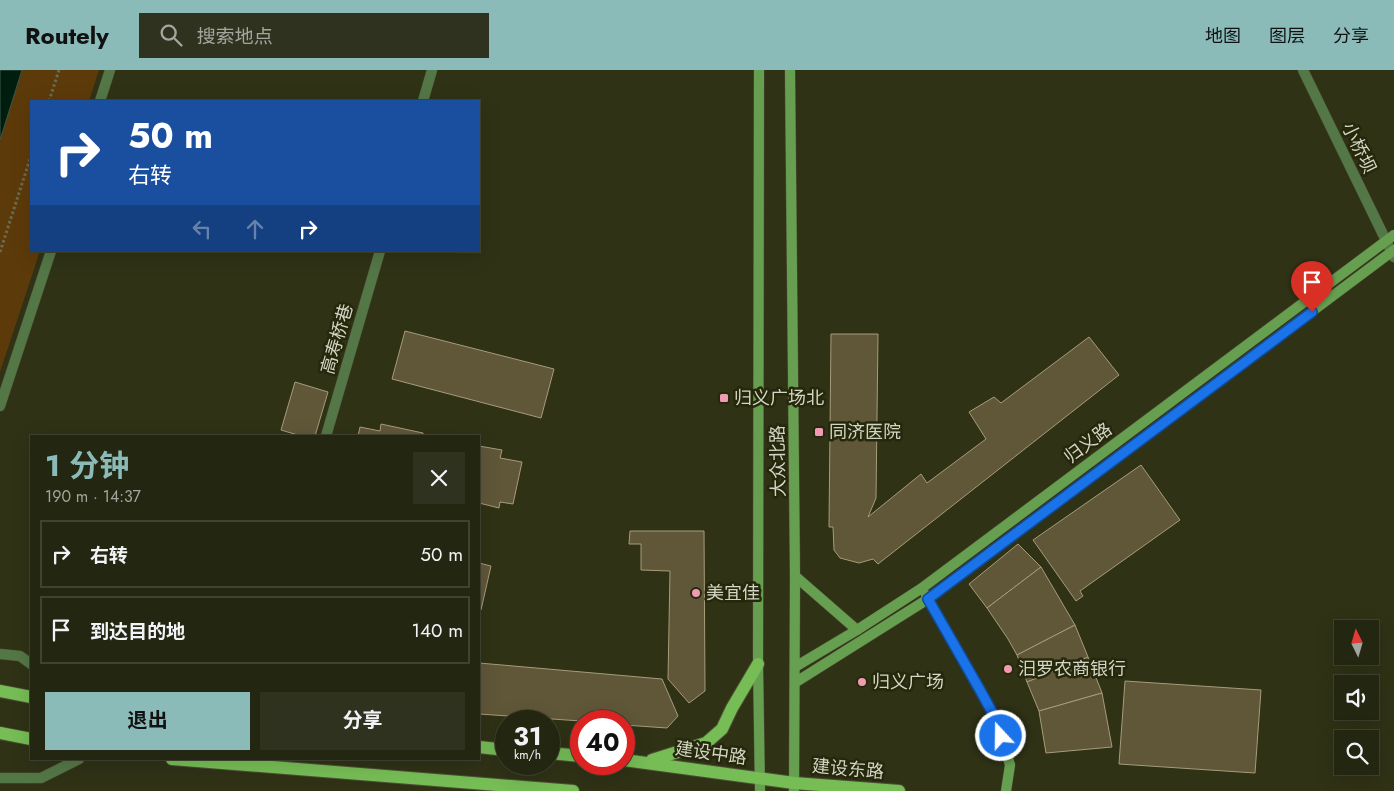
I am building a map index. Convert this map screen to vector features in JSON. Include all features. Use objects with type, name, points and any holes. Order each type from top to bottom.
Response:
[{"type":"main road","points":[[647,762],[706,743],[722,729],[758,664]]},
{"type":"main road","points":[[2,691],[30,697]]},
{"type":"main road","points":[[1,733],[30,739]]},
{"type":"main road","points":[[480,748],[495,749]]},
{"type":"main road","points":[[184,760],[570,791]]},
{"type":"main road","name":"建设中路","points":[[635,761],[760,777],[794,787]]},
{"type":"main road","name":"建设东路","points":[[794,787],[899,791]]},
{"type":"street","points":[[100,100],[110,70]]},
{"type":"street","points":[[423,100],[432,70]]},
{"type":"street","name":"大众北路","points":[[759,70],[758,664],[760,791]]},
{"type":"street","name":"大众北路","points":[[790,70],[796,682],[794,787]]},
{"type":"street","name":"小桥坝","points":[[1303,70],[1390,238],[1393,253]]},
{"type":"street","name":"归义路","points":[[795,667],[922,588],[1390,238]]},
{"type":"street","points":[[0,406],[51,252]]},
{"type":"street","name":"高寿桥巷","points":[[326,435],[380,252]]},
{"type":"street","points":[[796,682],[928,599],[1393,253]]},
{"type":"street","points":[[795,576],[857,630]]},
{"type":"street","points":[[922,588],[997,721],[1010,765],[1006,791]]},
{"type":"street","points":[[0,654],[20,656],[30,663]]},
{"type":"street","points":[[0,778],[41,778],[77,760]]},
{"type":"path","points":[[49,100],[59,70]]},
{"type":"path","points":[[0,252],[30,159]]},
{"type":"shaded area","points":[[0,70],[99,70],[89,100],[30,100],[30,252],[40,252],[0,372]]},
{"type":"shaded area","points":[[0,70],[22,70],[0,140]]},
{"type":"building","points":[[405,331],[554,369],[541,418],[392,379]]},
{"type":"building","points":[[831,334],[878,334],[876,498],[868,517],[921,474],[927,483],[986,439],[969,412],[994,397],[1001,403],[1089,337],[1119,375],[878,564],[873,559],[859,563],[840,558],[834,550],[833,527],[829,527]]},
{"type":"building","points":[[295,382],[328,392],[315,435],[298,435],[281,430]]},
{"type":"building","points":[[381,424],[423,433],[423,435],[358,435],[360,427],[380,431]]},
{"type":"building","points":[[480,446],[502,450],[500,458],[522,462],[513,504],[500,502],[499,508],[480,503]]},
{"type":"building","points":[[1141,465],[1180,520],[1080,591],[1083,596],[1076,601],[1033,540]]},
{"type":"building","points":[[630,531],[704,531],[705,691],[689,703],[668,679],[670,571],[641,570],[641,544],[629,544]]},
{"type":"building","points":[[1018,544],[1041,567],[987,608],[969,584]]},
{"type":"building","points":[[480,563],[491,566],[480,610]]},
{"type":"building","points":[[1041,567],[1075,625],[1017,655],[987,608]]},
{"type":"building","points":[[1075,625],[1088,657],[1083,661],[1027,682],[1017,655]]},
{"type":"building","points":[[1088,657],[1102,693],[1039,711],[1027,682]]},
{"type":"building","points":[[480,663],[662,679],[678,716],[667,728],[635,726],[635,710],[570,710],[570,720],[560,720],[560,710],[495,710],[495,715],[480,714]]},
{"type":"building","points":[[1125,681],[1261,690],[1255,773],[1119,764]]},
{"type":"building","points":[[1102,693],[1112,747],[1046,753],[1039,711]]},
{"type":"place","name":"归义广场北","points":[[724,398]]},
{"type":"place","name":"同济医院","points":[[819,432]]},
{"type":"place","name":"美宜佳","points":[[696,593]]},
{"type":"place","name":"汨罗农商银行","points":[[1008,669]]},
{"type":"place","name":"归义广场","points":[[862,682]]},
{"type":"route","points":[[1001,736],[997,721],[928,599],[1312,312]]}]
